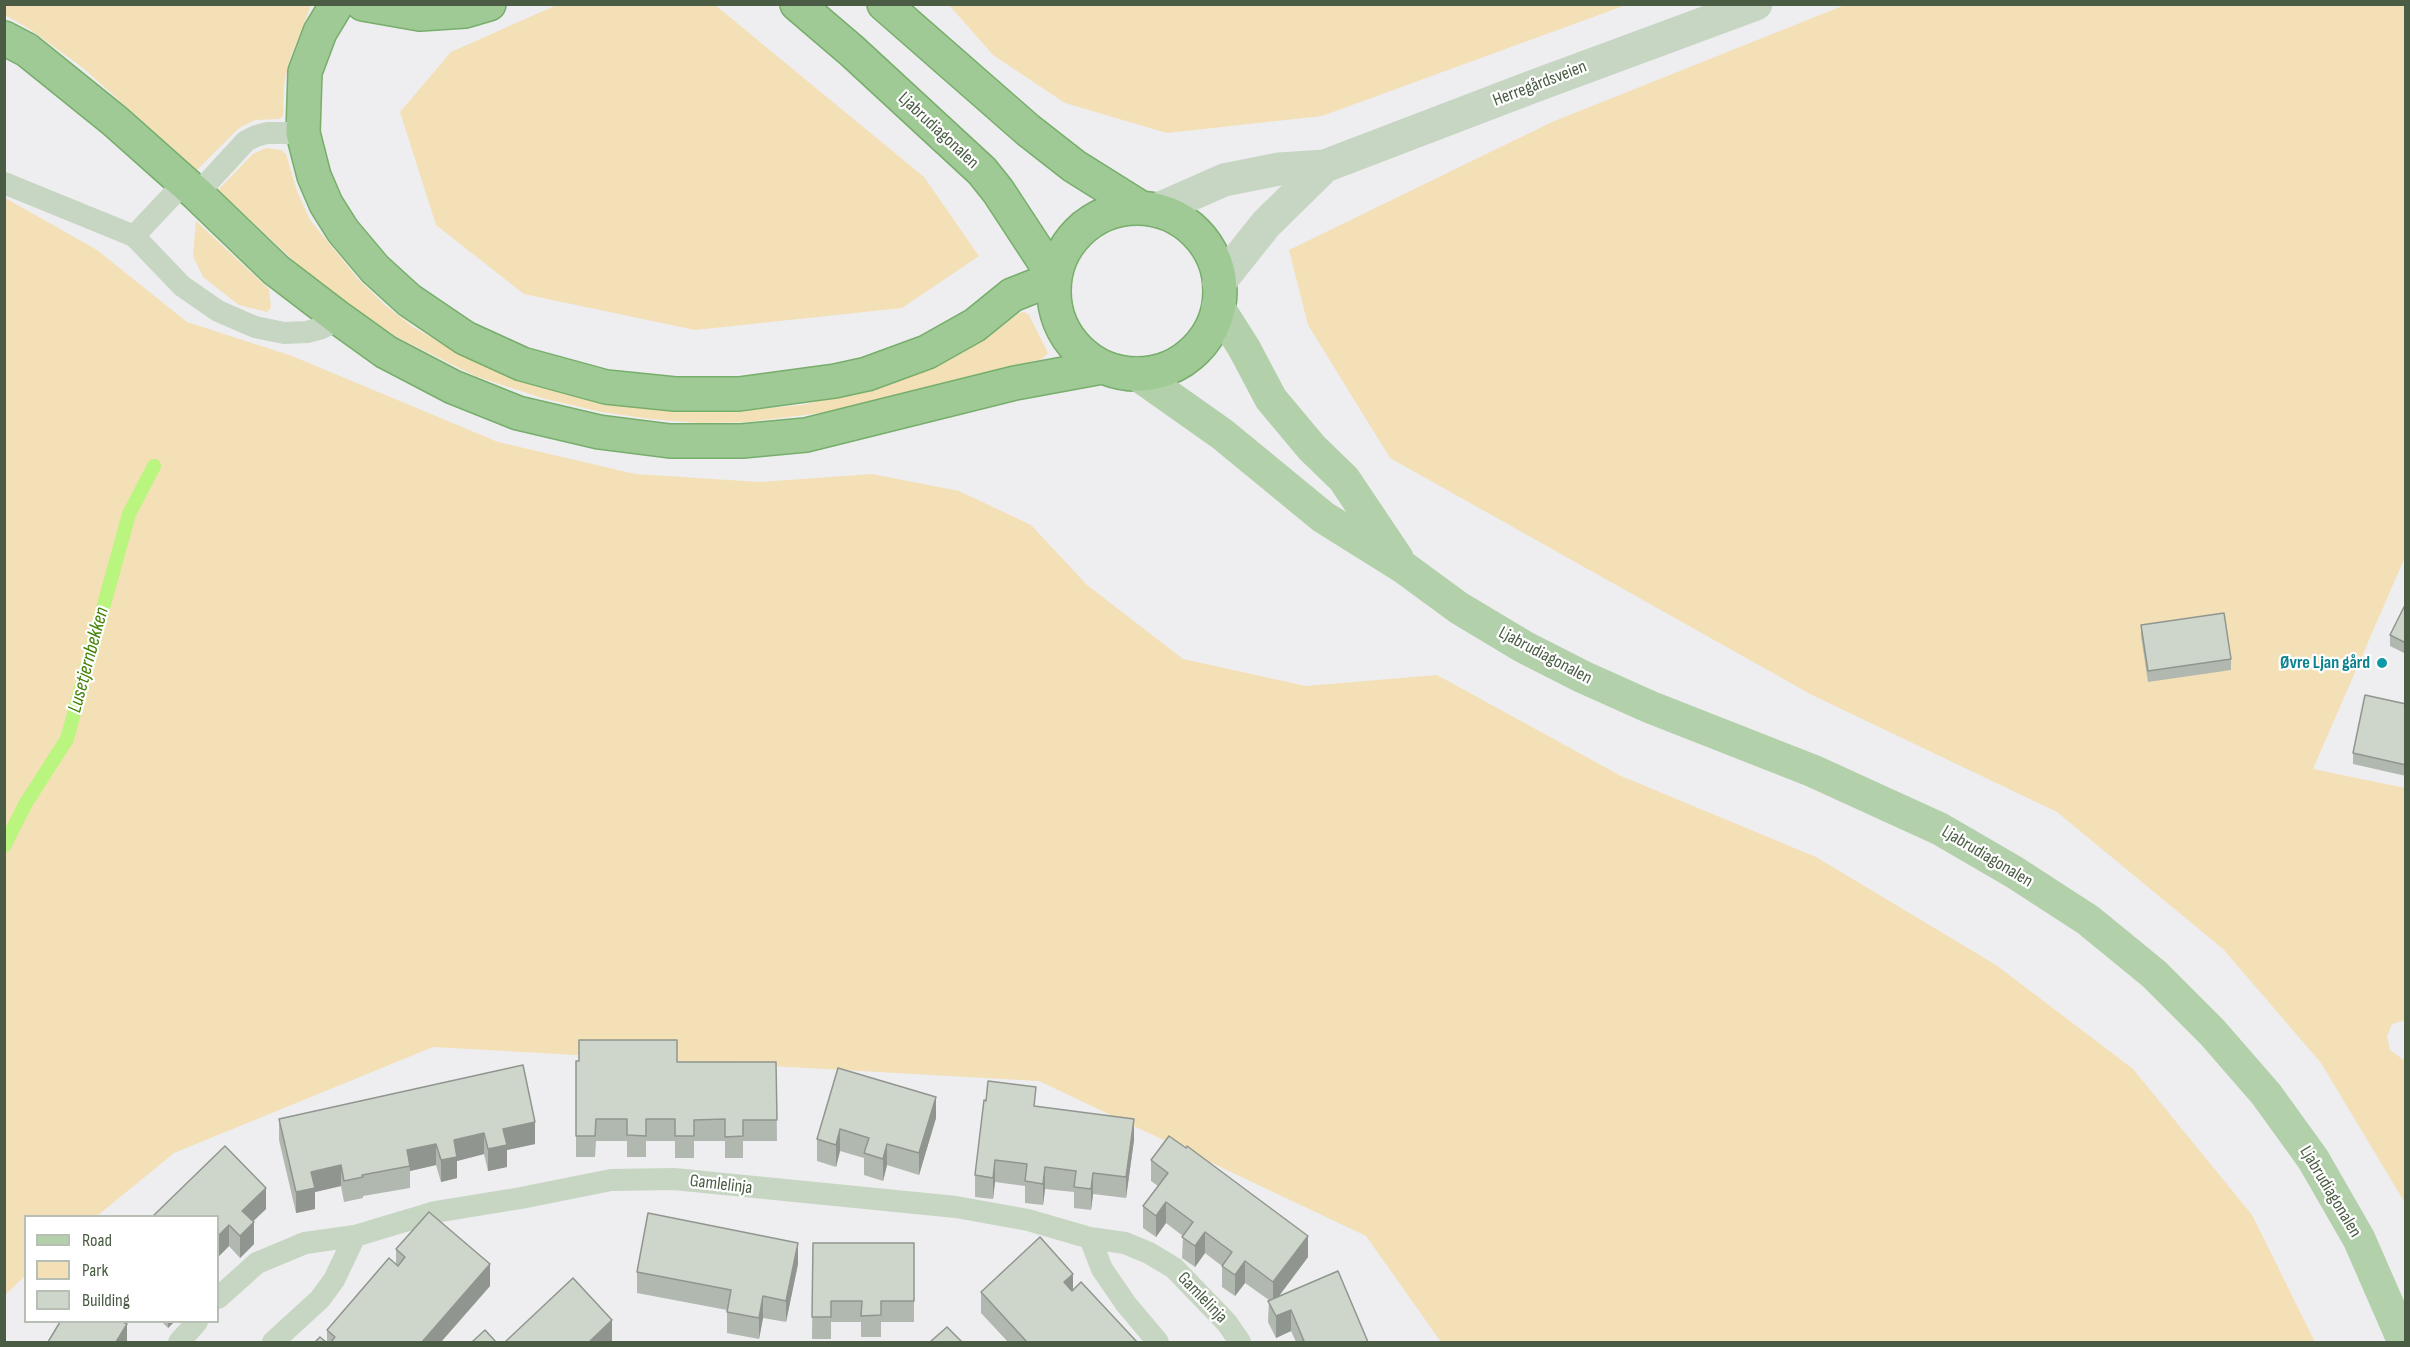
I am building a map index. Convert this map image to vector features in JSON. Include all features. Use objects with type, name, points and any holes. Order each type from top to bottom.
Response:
[{"type":"highway","points":[[337,4],[320,32],[305,72],[303,133],[314,176],[331,213],[375,269],[410,300],[456,332],[522,364],[606,387],[675,394],[740,394],[835,381],[867,374],[927,352],[975,325],[1012,295],[1055,278]]},
{"type":"highway","points":[[363,4],[420,14],[465,11],[489,4]]},
{"type":"highway","name":"Ljabrudiagonalen","points":[[797,4],[982,171],[998,191],[1055,278]]},
{"type":"highway","points":[[884,4],[1028,130],[1074,166],[1149,209],[1175,217],[1192,229],[1210,254],[1219,295],[1208,333],[1189,355],[1164,369],[1137,374],[1119,372],[1102,367],[1080,352],[1063,330],[1055,305],[1055,278],[1062,255],[1075,234],[1094,219],[1117,210],[1149,209]]},
{"type":"highway","points":[[4,38],[27,50],[106,113],[191,188],[276,270],[340,319],[386,352],[453,387],[518,413],[599,432],[670,441],[742,441],[806,435],[1015,383],[1102,367]]},
{"type":"main road","name":"Ljabrudiagonalen","points":[[1219,295],[1271,399],[1312,448],[1344,479],[1403,567]]},
{"type":"main road","name":"Ljabrudiagonalen","points":[[1137,374],[1222,434],[1323,517],[1403,567],[1459,608],[1524,647],[1650,707],[1813,771],[1940,829],[2014,872],[2088,920],[2154,974],[2212,1032],[2266,1094],[2313,1159],[2359,1239],[2404,1342]]},
{"type":"street","name":"Herregårdsveien","points":[[1149,209],[1224,180],[1279,169],[1325,166],[1756,4]]},
{"type":"street","name":"Herregårdsveien","points":[[1219,295],[1266,224],[1325,166]]},
{"type":"lane","points":[[134,236],[246,141],[267,133],[303,133]]},
{"type":"lane","points":[[4,183],[134,236],[182,286],[218,310],[255,327],[284,333],[307,332],[340,319]]},
{"type":"lane","name":"Gamlelinja","points":[[219,1297],[257,1263],[304,1243],[355,1236],[435,1212],[610,1180],[674,1179],[956,1207],[1028,1220],[1090,1238],[1125,1243],[1149,1253],[1174,1268],[1227,1323],[1240,1342]]},
{"type":"lane","points":[[273,1342],[327,1290],[355,1236]]},
{"type":"lane","points":[[1090,1238],[1102,1269],[1126,1304],[1158,1342]]},
{"type":"lane","points":[[179,1342],[196,1323]]},
{"type":"green space","points":[[5,4],[309,4],[310,8],[290,59],[284,84],[283,116],[279,119],[255,120],[239,128],[197,170],[83,68],[31,30],[5,15]]},
{"type":"green space","points":[[559,4],[715,5],[924,177],[979,256],[902,308],[695,330],[524,294],[436,225],[400,112],[451,52]]},
{"type":"green space","points":[[949,5],[1626,5],[1322,116],[1167,133],[1065,103],[993,55]]},
{"type":"green space","points":[[1845,5],[2405,5],[2405,557],[2313,769],[2405,788],[2405,1020],[2392,1024],[2387,1036],[2390,1050],[2405,1061],[2405,1203],[2321,1063],[2223,949],[2057,812],[1812,695],[1390,458],[1308,325],[1289,250],[1552,122]]},
{"type":"green space","points":[[266,148],[281,150],[286,154],[297,191],[310,220],[358,279],[385,305],[413,327],[461,355],[509,377],[568,395],[619,405],[694,412],[802,405],[889,385],[930,369],[964,352],[1019,313],[1024,312],[1029,315],[1048,353],[1042,359],[857,405],[821,413],[747,422],[700,423],[650,419],[602,412],[542,398],[475,376],[397,337],[332,294],[294,261],[218,190],[253,154]]},
{"type":"green space","points":[[5,198],[97,250],[187,322],[292,356],[498,442],[635,474],[760,482],[872,474],[959,491],[1031,525],[1087,585],[1183,659],[1306,686],[1437,675],[1621,776],[1816,857],[1996,965],[2133,1069],[2252,1215],[2315,1342],[1441,1342],[1366,1236],[1039,1081],[433,1047],[174,1153],[98,1215],[24,1215],[24,1277],[5,1295]]},
{"type":"green space","points":[[196,221],[269,289],[271,308],[267,312],[239,305],[203,277],[193,256]]},
{"type":"building","points":[[2406,603],[2406,643],[2390,635]]},
{"type":"building","points":[[2224,613],[2231,659],[2148,671],[2141,625]]},
{"type":"building","points":[[2365,695],[2406,704],[2406,765],[2353,753]]},
{"type":"building","points":[[579,1040],[677,1040],[677,1062],[776,1062],[777,1120],[743,1120],[743,1136],[725,1137],[725,1119],[694,1120],[694,1136],[675,1136],[675,1119],[646,1119],[646,1136],[627,1135],[627,1119],[596,1119],[595,1136],[576,1136],[576,1061],[579,1061]]},
{"type":"building","points":[[523,1065],[535,1122],[503,1129],[507,1145],[488,1149],[484,1133],[454,1140],[457,1157],[441,1160],[436,1144],[407,1150],[410,1166],[362,1175],[363,1177],[344,1181],[341,1165],[311,1172],[315,1188],[296,1192],[279,1119]]},
{"type":"building","points":[[838,1068],[936,1097],[919,1153],[887,1144],[883,1159],[864,1153],[869,1138],[840,1129],[836,1145],[817,1139]]},
{"type":"building","points":[[988,1081],[1036,1087],[1034,1106],[1134,1119],[1126,1177],[1093,1173],[1091,1189],[1074,1187],[1076,1171],[1045,1167],[1043,1184],[1025,1181],[1027,1164],[995,1160],[993,1178],[975,1175]]},
{"type":"building","points":[[1169,1136],[1186,1148],[1187,1146],[1308,1236],[1273,1282],[1245,1261],[1235,1275],[1222,1266],[1232,1252],[1205,1232],[1195,1246],[1182,1237],[1193,1222],[1166,1202],[1156,1216],[1143,1206],[1168,1173],[1151,1160]]},
{"type":"building","points":[[225,1146],[266,1188],[242,1211],[254,1222],[240,1236],[229,1225],[219,1235],[219,1215],[154,1215]]},
{"type":"building","points":[[429,1212],[490,1264],[422,1342],[331,1342],[335,1337],[327,1330],[389,1258],[398,1266],[405,1257],[396,1249]]},
{"type":"building","points":[[648,1213],[798,1243],[786,1301],[763,1296],[759,1318],[727,1312],[731,1290],[637,1272]]},
{"type":"building","points":[[1040,1237],[1073,1274],[1064,1282],[1072,1291],[1081,1282],[1137,1342],[1027,1342],[981,1292]]},
{"type":"building","points":[[813,1243],[914,1243],[914,1301],[881,1301],[881,1315],[861,1316],[862,1301],[831,1301],[831,1317],[812,1317]]},
{"type":"building","points":[[1338,1271],[1368,1342],[1299,1342],[1304,1341],[1291,1310],[1276,1316],[1268,1301]]},
{"type":"building","points":[[573,1278],[612,1320],[589,1342],[505,1342]]},
{"type":"building","points":[[59,1323],[127,1324],[116,1342],[48,1342]]},
{"type":"building","points":[[947,1327],[962,1342],[930,1342]]},
{"type":"building","points":[[485,1330],[496,1342],[472,1342]]},
{"type":"building","points":[[320,1337],[326,1342],[315,1342]]},
{"type":"waterway","name":"Lusetjernbekken","points":[[4,846],[26,803],[67,739],[129,514],[154,466]]},
{"type":"place","name":"Øvre Ljan gård","points":[[2382,663]]}]
